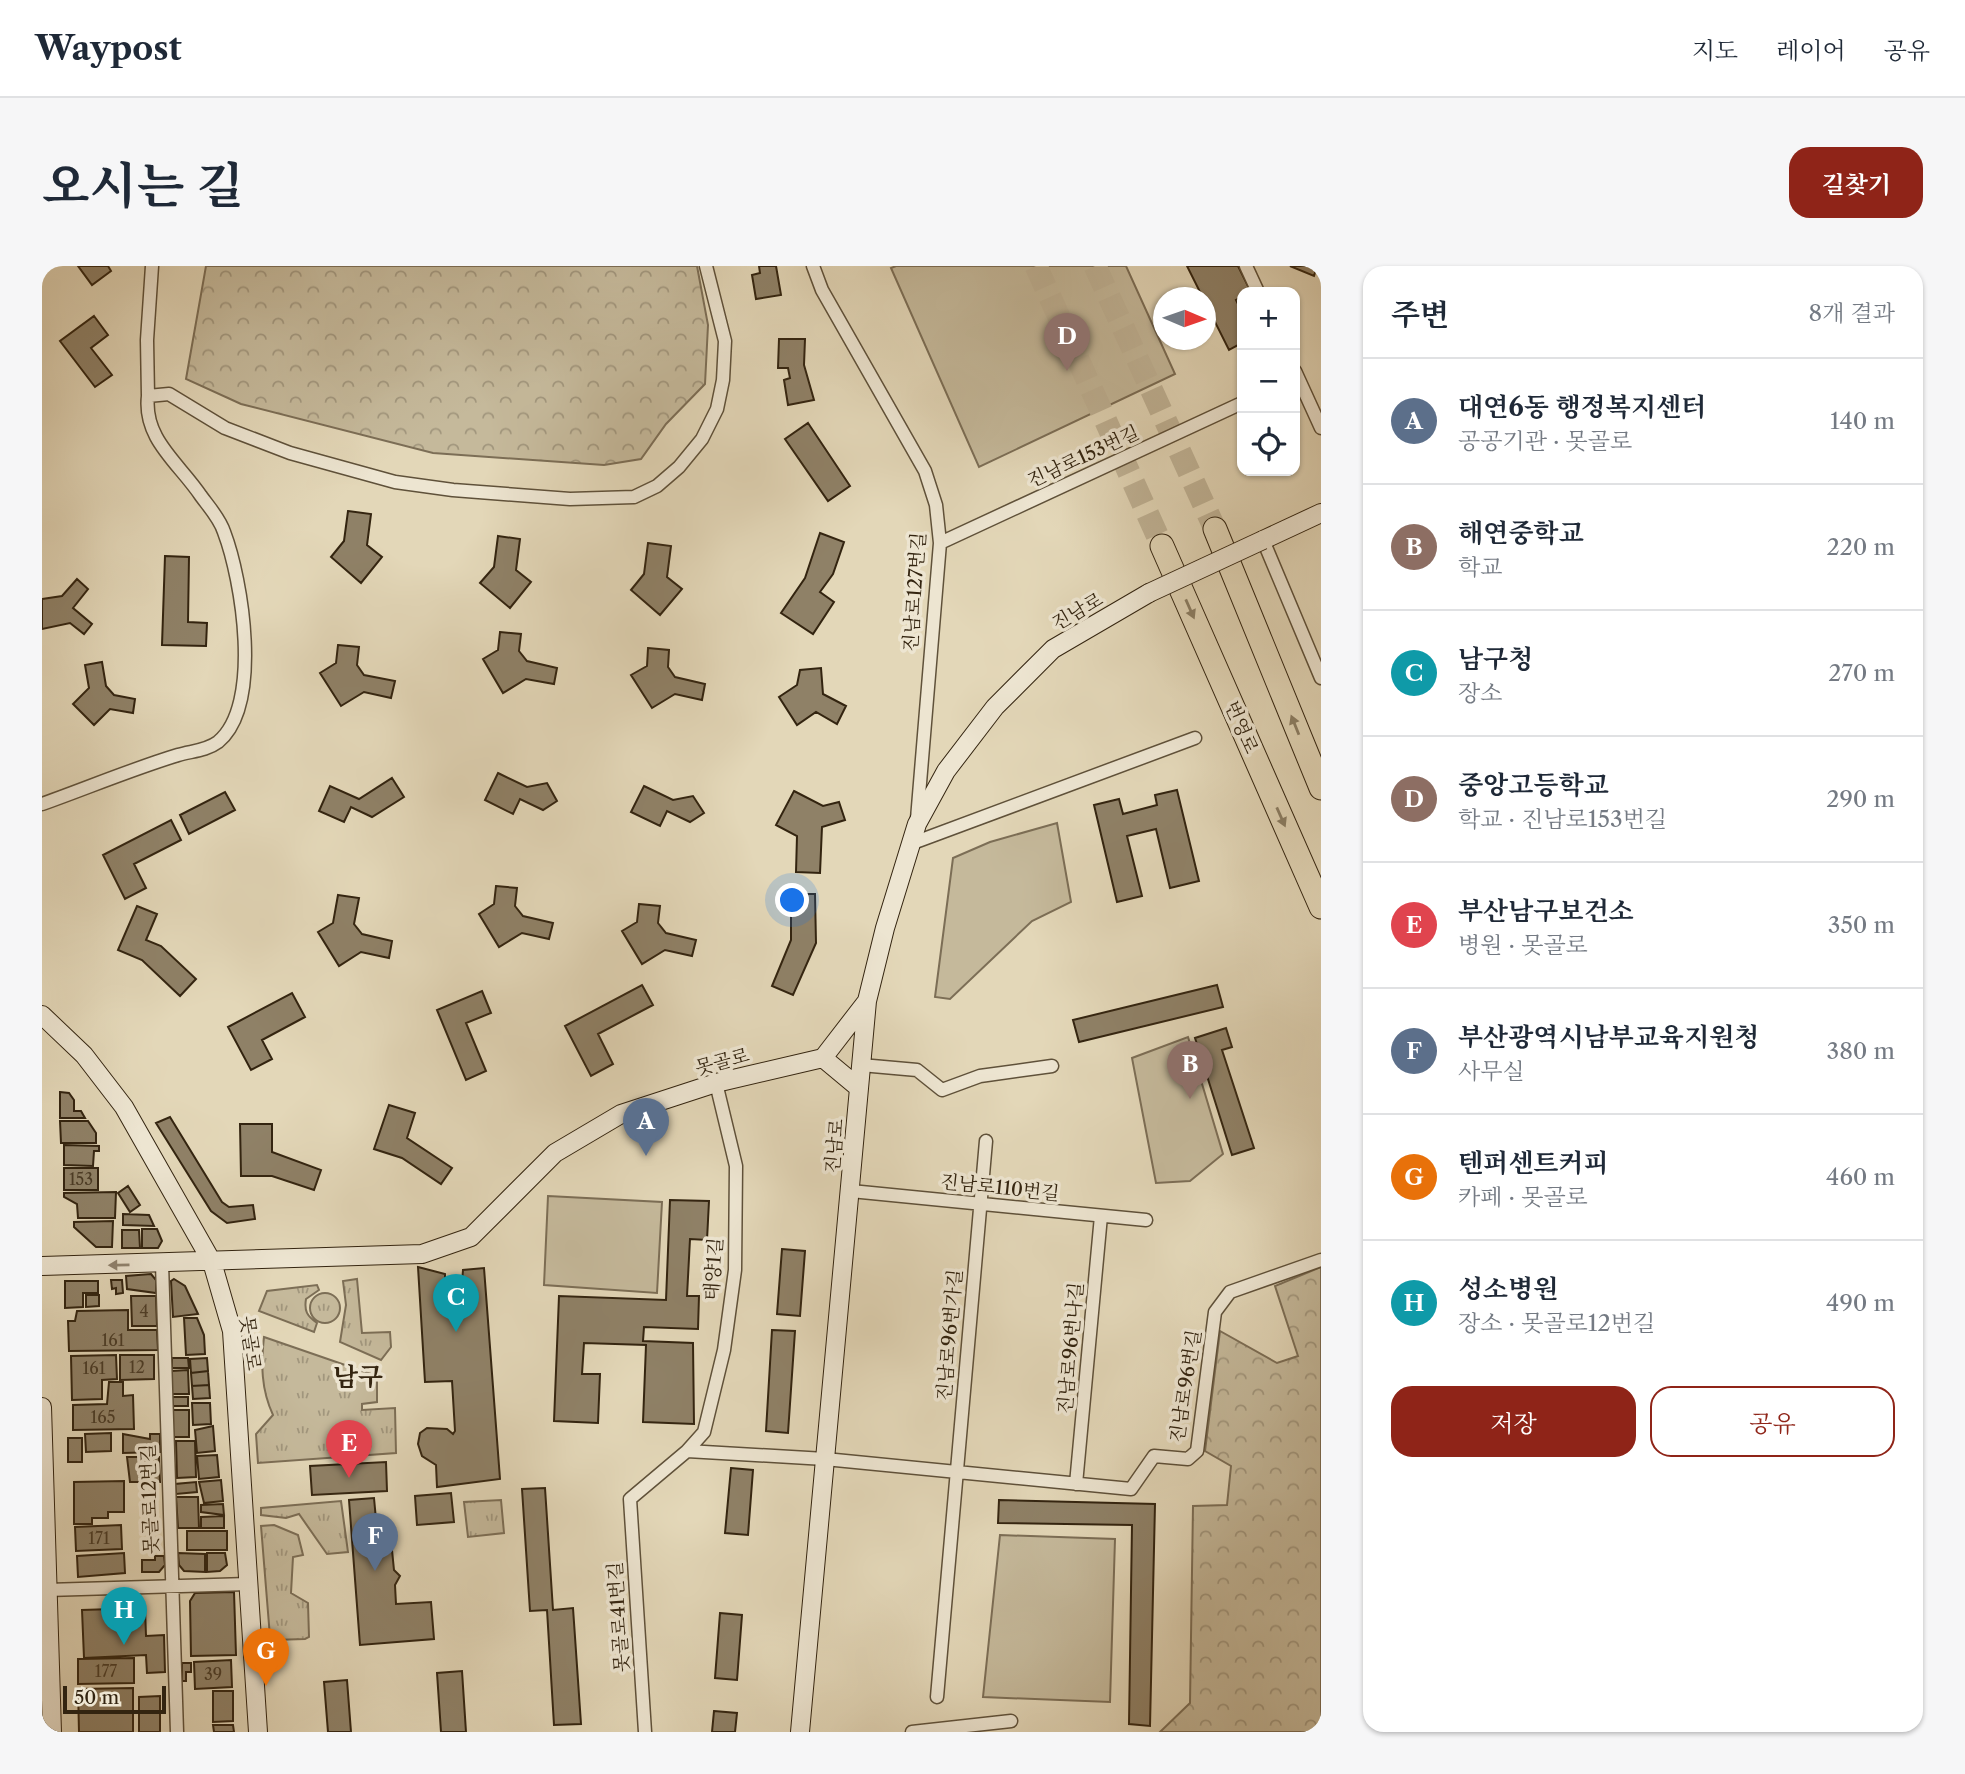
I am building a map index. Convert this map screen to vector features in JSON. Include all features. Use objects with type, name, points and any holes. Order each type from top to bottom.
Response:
[{"type":"highway","points":[[1215,529],[1321,788]]},
{"type":"highway","name":"번영로","points":[[1162,546],[1321,907]]},
{"type":"main road","points":[[1263,540],[1321,513]]},
{"type":"main road","name":"진남로","points":[[800,1732],[867,1001],[885,928],[917,824],[946,771],[995,707],[1053,649],[1149,593],[1263,540]]},
{"type":"main road","points":[[859,1088],[823,1058],[867,1001]]},
{"type":"main road","name":"못골로","points":[[42,1016],[84,1055],[124,1107],[212,1262],[232,1331],[258,1732]]},
{"type":"main road","name":"못골로","points":[[42,1266],[422,1254],[471,1237],[555,1153],[621,1114],[716,1083],[823,1058]]},
{"type":"main road","points":[[42,1407],[52,1732]]},
{"type":"street","points":[[42,804],[178,755],[206,748],[219,741],[231,725],[239,701],[244,674],[244,622],[238,573],[223,528],[160,445],[149,425],[146,412],[152,266]]},
{"type":"street","points":[[148,396],[169,394],[225,428],[290,453],[395,482],[453,490],[570,499],[634,497],[657,486],[679,467],[702,439],[717,409],[723,380],[725,341],[706,266]]},
{"type":"street","name":"진남로127번길","points":[[813,266],[822,290],[925,471],[936,505],[940,543],[917,824]]},
{"type":"street","points":[[1246,266],[1256,287]]},
{"type":"street","points":[[1300,384],[1321,428]]},
{"type":"street","name":"진남로153번길","points":[[940,543],[1237,406]]},
{"type":"street","points":[[1263,540],[1321,678]]},
{"type":"street","points":[[913,843],[1195,738]]},
{"type":"street","points":[[861,1065],[917,1070],[942,1090],[980,1076],[1052,1066]]},
{"type":"street","name":"태양1길","points":[[687,1451],[704,1432],[724,1350],[735,1270],[736,1166],[716,1083]]},
{"type":"street","name":"진남로96번가길","points":[[956,1470],[986,1140]]},
{"type":"street","name":"진남로110번길","points":[[851,1191],[1146,1220]]},
{"type":"street","name":"진남로96번나길","points":[[1076,1484],[1101,1216]]},
{"type":"street","name":"진남로96번길","points":[[825,1459],[1131,1489],[1154,1455],[1188,1459],[1197,1451],[1215,1312],[1230,1292],[1321,1260]]},
{"type":"street","name":"못골로12번길","points":[[162,1264],[177,1732]]},
{"type":"street","points":[[687,1451],[825,1459]]},
{"type":"street","name":"못골로41번길","points":[[645,1732],[630,1499],[687,1451]]},
{"type":"street","points":[[937,1697],[956,1470]]},
{"type":"street","points":[[47,1590],[248,1584]]},
{"type":"street","points":[[912,1732],[1011,1721]]},
{"type":"green space","points":[[206,266],[697,266],[708,325],[705,384],[666,424],[641,459],[604,465],[433,453],[241,404],[186,379]]},
{"type":"green space","points":[[1126,266],[1153,326],[1153,350],[1164,350],[1175,374],[979,467],[891,268]]},
{"type":"green space","points":[[1057,823],[1071,902],[1032,921],[950,999],[935,997],[953,858],[990,842]]},
{"type":"green space","points":[[1188,1037],[1223,1154],[1190,1181],[1156,1183],[1132,1058]]},
{"type":"green space","points":[[548,1196],[662,1202],[657,1293],[544,1285]]},
{"type":"green space","points":[[1321,1267],[1321,1732],[1160,1732],[1190,1703],[1193,1506],[1227,1505],[1231,1466],[1205,1451],[1220,1331],[1277,1363],[1298,1356],[1275,1286]]},
{"type":"green space","points":[[357,1279],[362,1333],[390,1332],[391,1347],[381,1360],[340,1342],[346,1305],[343,1281]]},
{"type":"green space","points":[[317,1285],[319,1290],[306,1299],[305,1303],[307,1313],[317,1323],[314,1332],[259,1311],[267,1291]]},
{"type":"green space","points":[[325,1293],[331,1294],[339,1302],[339,1314],[331,1322],[325,1323],[319,1322],[311,1314],[310,1308],[311,1302],[319,1294]]},
{"type":"green space","points":[[264,1337],[377,1376],[377,1402],[362,1404],[362,1410],[395,1408],[396,1453],[258,1463],[256,1434],[273,1415],[263,1377]]},
{"type":"green space","points":[[501,1500],[504,1533],[468,1537],[464,1502]]},
{"type":"green space","points":[[341,1501],[348,1552],[327,1554],[299,1514],[286,1518],[261,1515],[261,1508]]},
{"type":"green space","points":[[274,1525],[298,1535],[303,1555],[293,1557],[291,1593],[308,1603],[309,1637],[305,1639],[273,1640],[270,1637],[261,1526]]},
{"type":"green space","points":[[1000,1535],[1115,1539],[1110,1702],[983,1697]]},
{"type":"building","points":[[78,266],[108,266],[111,271],[92,285]]},
{"type":"building","points":[[759,266],[776,266],[781,295],[756,299],[752,275],[760,273]]},
{"type":"building","points":[[1187,266],[1238,266],[1248,287],[1237,287],[1237,346],[1229,350],[1216,324],[1216,287],[1198,287]]},
{"type":"building","points":[[1290,266],[1317,266],[1314,276]]},
{"type":"building","points":[[94,316],[108,335],[91,348],[112,375],[95,387],[60,341]]},
{"type":"building","points":[[779,339],[805,339],[804,365],[814,400],[788,405],[784,380],[790,378],[788,368],[778,368]]},
{"type":"building","points":[[808,423],[850,486],[828,501],[785,439]]},
{"type":"building","points":[[348,511],[371,514],[367,545],[382,557],[361,583],[331,557],[344,541]]},
{"type":"building","points":[[820,533],[844,542],[833,574],[820,592],[834,602],[813,634],[781,613],[805,578]]},
{"type":"building","points":[[498,536],[520,539],[516,570],[531,582],[510,608],[480,583],[494,567]]},
{"type":"building","points":[[648,543],[671,546],[667,577],[682,589],[660,615],[631,590],[644,574]]},
{"type":"building","points":[[165,556],[189,557],[188,622],[207,623],[206,646],[162,645]]},
{"type":"building","points":[[77,579],[88,589],[73,608],[92,624],[84,634],[70,623],[42,629],[42,599],[62,596]]},
{"type":"building","points":[[500,632],[521,634],[519,651],[527,661],[557,668],[554,684],[526,679],[503,693],[483,659],[498,650]]},
{"type":"building","points":[[338,645],[359,647],[357,665],[364,675],[395,681],[391,698],[364,692],[341,706],[320,673],[336,663]]},
{"type":"building","points":[[648,648],[669,650],[668,667],[675,677],[705,684],[702,700],[675,694],[652,708],[631,675],[647,666]]},
{"type":"building","points":[[102,662],[106,686],[114,695],[135,699],[133,713],[110,709],[94,725],[73,704],[89,688],[85,665]]},
{"type":"building","points":[[821,668],[823,694],[846,706],[837,724],[816,712],[797,725],[779,697],[797,685],[800,670]]},
{"type":"building","points":[[498,773],[527,787],[547,783],[557,801],[543,810],[520,799],[513,814],[485,800]]},
{"type":"building","points":[[392,778],[404,797],[372,817],[351,807],[344,822],[319,811],[330,786],[359,799]]},
{"type":"building","points":[[644,786],[673,800],[693,796],[704,813],[690,822],[667,811],[660,826],[631,812]]},
{"type":"building","points":[[1177,790],[1199,881],[1170,888],[1156,829],[1127,836],[1142,896],[1117,902],[1094,805],[1119,799],[1123,814],[1157,805],[1155,795]]},
{"type":"building","points":[[794,791],[823,806],[839,802],[845,820],[822,827],[820,873],[796,872],[797,836],[776,825]]},
{"type":"building","points":[[225,792],[235,810],[189,834],[180,815]]},
{"type":"building","points":[[171,820],[181,840],[134,864],[146,888],[125,899],[103,855]]},
{"type":"building","points":[[496,886],[517,888],[515,906],[523,916],[553,923],[549,939],[522,933],[499,947],[479,914],[494,904]]},
{"type":"building","points":[[791,894],[815,894],[816,943],[793,995],[772,986],[791,940]]},
{"type":"building","points":[[338,895],[359,898],[354,924],[362,934],[392,941],[389,958],[361,952],[339,966],[318,932],[333,923]]},
{"type":"building","points":[[639,904],[660,906],[658,923],[666,933],[696,940],[692,956],[665,950],[642,964],[622,931],[637,922]]},
{"type":"building","points":[[137,906],[157,914],[146,940],[161,946],[196,979],[180,996],[142,960],[118,950]]},
{"type":"building","points":[[642,985],[653,1005],[598,1034],[613,1064],[591,1076],[565,1026]]},
{"type":"building","points":[[1217,985],[1223,1007],[1079,1042],[1073,1020]]},
{"type":"building","points":[[482,991],[491,1013],[466,1023],[486,1071],[466,1080],[437,1010]]},
{"type":"building","points":[[292,993],[305,1017],[262,1040],[272,1059],[251,1070],[228,1027]]},
{"type":"building","points":[[1226,1028],[1232,1047],[1222,1050],[1254,1148],[1232,1155],[1195,1038]]},
{"type":"building","points":[[60,1092],[69,1093],[74,1100],[74,1111],[81,1111],[85,1118],[60,1118]]},
{"type":"building","points":[[389,1105],[415,1113],[407,1138],[452,1168],[441,1184],[402,1158],[374,1149]]},
{"type":"building","points":[[170,1117],[222,1202],[229,1207],[253,1205],[255,1219],[227,1223],[211,1211],[156,1123]]},
{"type":"building","points":[[60,1121],[88,1121],[96,1133],[96,1143],[61,1143]]},
{"type":"building","points":[[240,1124],[272,1124],[272,1152],[321,1170],[314,1190],[272,1176],[241,1176]]},
{"type":"building","points":[[64,1145],[99,1146],[99,1151],[94,1151],[93,1166],[64,1165]]},
{"type":"building","points":[[64,1168],[98,1168],[98,1190],[64,1190]]},
{"type":"building","points":[[128,1186],[140,1205],[130,1212],[118,1193]]},
{"type":"building","points":[[116,1192],[115,1218],[78,1218],[77,1204],[64,1197],[64,1193]]},
{"type":"building","points":[[670,1200],[709,1201],[707,1240],[690,1239],[687,1296],[699,1296],[698,1329],[644,1327],[643,1341],[693,1343],[694,1424],[643,1422],[646,1345],[584,1343],[582,1374],[600,1374],[598,1423],[554,1421],[559,1296],[666,1300]]},
{"type":"building","points":[[123,1214],[149,1215],[154,1226],[123,1225]]},
{"type":"building","points":[[113,1221],[112,1247],[96,1247],[74,1227],[74,1222]]},
{"type":"building","points":[[142,1229],[157,1229],[162,1241],[158,1248],[142,1248]]},
{"type":"building","points":[[122,1230],[139,1230],[140,1248],[122,1248]]},
{"type":"building","points":[[782,1249],[805,1251],[800,1316],[777,1314]]},
{"type":"building","points":[[418,1267],[445,1274],[445,1283],[462,1283],[463,1270],[484,1268],[500,1479],[437,1487],[436,1465],[422,1456],[418,1444],[420,1433],[427,1428],[447,1429],[453,1434],[455,1431],[452,1381],[425,1382]]},
{"type":"building","points":[[151,1274],[156,1280],[156,1293],[127,1289],[126,1276]]},
{"type":"building","points":[[174,1279],[185,1286],[198,1314],[173,1317],[171,1281]]},
{"type":"building","points":[[111,1280],[122,1280],[123,1293],[116,1294]]},
{"type":"building","points":[[65,1281],[98,1281],[98,1293],[83,1293],[83,1307],[65,1308]]},
{"type":"building","points":[[86,1295],[99,1295],[99,1306],[86,1307]]},
{"type":"building","points":[[131,1296],[156,1296],[157,1326],[132,1326]]},
{"type":"building","points":[[128,1310],[128,1330],[157,1330],[158,1350],[69,1351],[68,1321],[75,1321],[77,1311]]},
{"type":"building","points":[[184,1318],[197,1318],[204,1335],[205,1354],[186,1355]]},
{"type":"building","points":[[772,1330],[795,1331],[788,1433],[766,1431]]},
{"type":"building","points":[[116,1355],[117,1379],[102,1380],[102,1399],[72,1400],[71,1356]]},
{"type":"building","points":[[120,1355],[154,1355],[154,1379],[120,1380]]},
{"type":"building","points":[[172,1358],[188,1358],[189,1368],[172,1368]]},
{"type":"building","points":[[207,1358],[208,1371],[191,1373],[190,1359]]},
{"type":"building","points":[[188,1370],[189,1394],[172,1394],[171,1371]]},
{"type":"building","points":[[208,1371],[209,1385],[192,1386],[191,1373]]},
{"type":"building","points":[[109,1382],[123,1382],[123,1396],[133,1395],[134,1429],[73,1430],[73,1405],[107,1404]]},
{"type":"building","points":[[209,1385],[210,1398],[193,1399],[192,1386]]},
{"type":"building","points":[[171,1397],[188,1397],[188,1406],[171,1406]]},
{"type":"building","points":[[192,1403],[210,1403],[211,1424],[193,1425]]},
{"type":"building","points":[[172,1410],[189,1410],[189,1437],[172,1437]]},
{"type":"building","points":[[213,1426],[215,1451],[197,1453],[195,1430]]},
{"type":"building","points":[[111,1433],[111,1451],[86,1452],[85,1434]]},
{"type":"building","points":[[123,1434],[150,1439],[150,1434],[160,1434],[160,1452],[123,1453]]},
{"type":"building","points":[[68,1438],[82,1438],[82,1462],[68,1462]]},
{"type":"building","points":[[176,1441],[195,1441],[196,1477],[177,1478]]},
{"type":"building","points":[[217,1455],[219,1477],[199,1479],[197,1456]]},
{"type":"building","points":[[127,1457],[159,1457],[160,1482],[130,1482]]},
{"type":"building","points":[[386,1462],[387,1491],[312,1495],[310,1466]]},
{"type":"building","points":[[731,1468],[753,1470],[748,1535],[725,1533]]},
{"type":"building","points":[[221,1480],[223,1501],[204,1503],[199,1482]]},
{"type":"building","points":[[124,1481],[124,1512],[108,1512],[108,1518],[92,1518],[92,1524],[74,1524],[74,1482]]},
{"type":"building","points":[[196,1482],[197,1492],[176,1494],[175,1484]]},
{"type":"building","points":[[545,1488],[553,1610],[573,1608],[581,1724],[554,1725],[547,1610],[530,1611],[522,1489]]},
{"type":"building","points":[[451,1493],[454,1522],[417,1525],[415,1496]]},
{"type":"building","points":[[176,1497],[198,1497],[199,1528],[178,1528]]},
{"type":"building","points":[[374,1498],[378,1541],[391,1540],[394,1570],[400,1576],[395,1585],[396,1604],[431,1602],[434,1639],[360,1645],[349,1500]]},
{"type":"building","points":[[999,1500],[1155,1504],[1150,1726],[1129,1724],[1132,1525],[998,1523]]},
{"type":"building","points":[[223,1504],[224,1515],[201,1512],[201,1505]]},
{"type":"building","points":[[224,1516],[224,1528],[201,1528],[201,1517]]},
{"type":"building","points":[[121,1525],[122,1549],[76,1551],[75,1527]]},
{"type":"building","points":[[187,1531],[227,1531],[227,1550],[187,1550]]},
{"type":"building","points":[[124,1553],[125,1573],[78,1577],[77,1556]]},
{"type":"building","points":[[178,1553],[205,1554],[205,1572],[184,1571],[179,1565]]},
{"type":"building","points":[[207,1553],[225,1553],[227,1565],[220,1571],[207,1572]]},
{"type":"building","points":[[155,1556],[164,1556],[165,1565],[159,1572],[142,1572],[142,1560],[155,1560]]},
{"type":"building","points":[[234,1592],[236,1655],[191,1656],[190,1601],[195,1593]]},
{"type":"building","points":[[145,1608],[146,1636],[164,1635],[165,1672],[147,1673],[146,1655],[84,1658],[82,1610]]},
{"type":"building","points":[[720,1613],[742,1615],[737,1680],[715,1678]]},
{"type":"building","points":[[134,1658],[134,1683],[78,1684],[78,1659]]},
{"type":"building","points":[[231,1660],[232,1687],[195,1689],[194,1662]]},
{"type":"building","points":[[182,1663],[191,1663],[191,1672],[186,1672],[186,1681],[182,1681]]},
{"type":"building","points":[[462,1671],[466,1732],[441,1732],[437,1673]]},
{"type":"building","points":[[347,1680],[351,1732],[328,1732],[324,1682]]},
{"type":"building","points":[[133,1688],[133,1732],[79,1732],[78,1689]]},
{"type":"building","points":[[213,1691],[233,1691],[233,1721],[213,1722]]},
{"type":"building","points":[[160,1696],[160,1732],[139,1732],[139,1697]]},
{"type":"building","points":[[714,1711],[737,1713],[735,1732],[712,1732]]},
{"type":"building","points":[[213,1725],[233,1725],[234,1732],[214,1732]]},
{"type":"tunnel","points":[[1036,266],[1162,546]]},
{"type":"tunnel","points":[[1095,266],[1215,529]]},
{"type":"place","name":"중앙고등학교","points":[[1067,371]]},
{"type":"place","name":"해연중학교","points":[[1190,1099]]},
{"type":"place","name":"대연6동 행정복지센터","points":[[646,1156]]},
{"type":"place","name":"남구청","points":[[456,1332]]},
{"type":"place","name":"부산남구보건소","points":[[349,1478]]},
{"type":"place","name":"부산광역시남부교육지원청","points":[[375,1571]]},
{"type":"place","name":"성소병원","points":[[124,1645]]},
{"type":"place","name":"텐퍼센트커피","points":[[266,1686]]},
{"type":"district","name":"남구","points":[[358,1377]]}]
